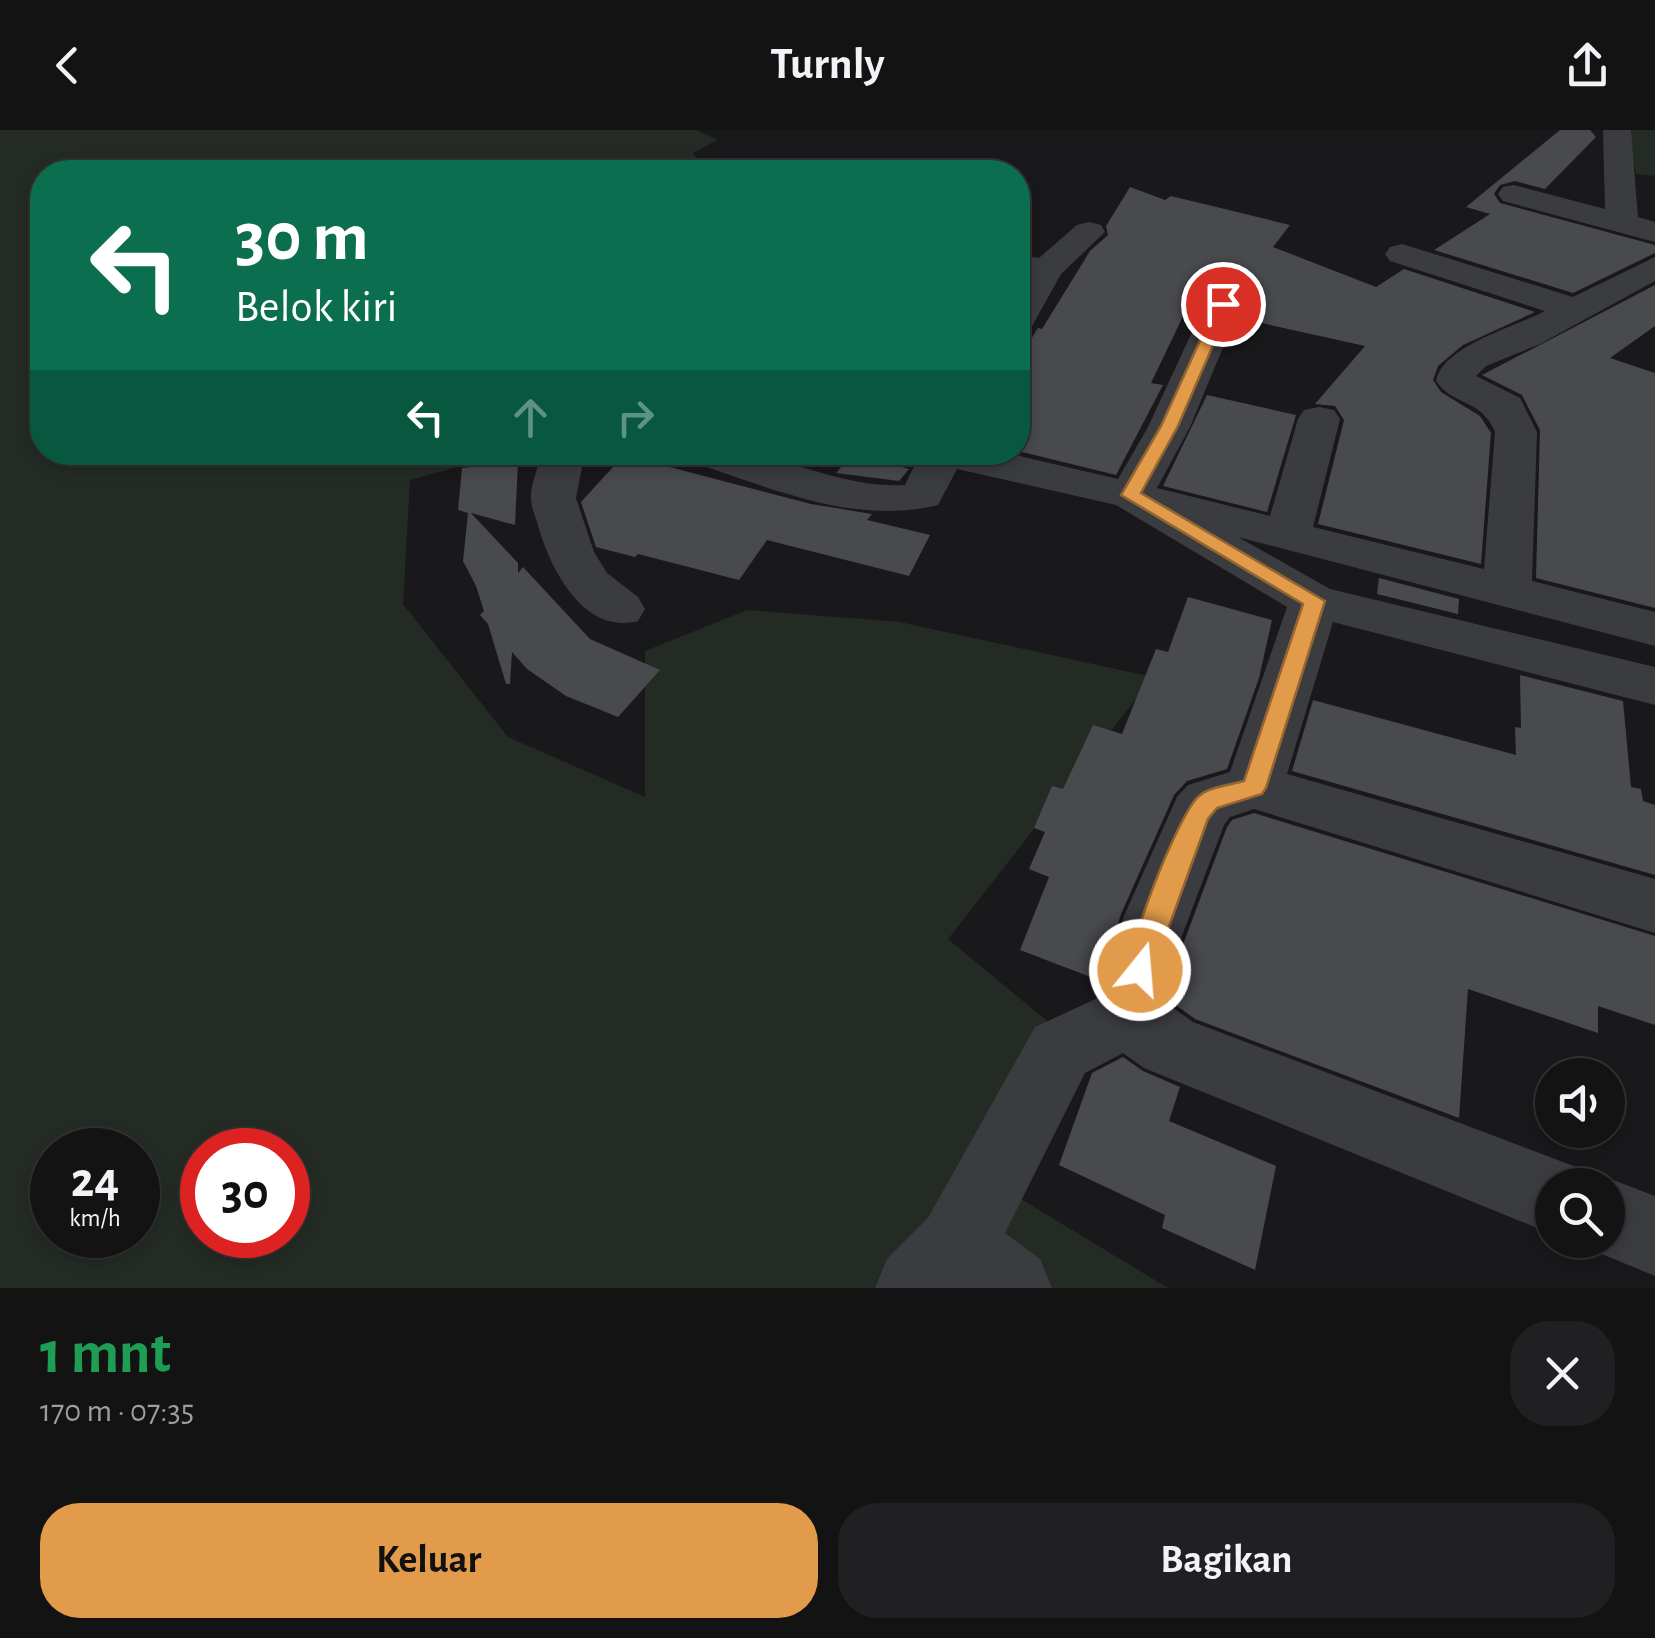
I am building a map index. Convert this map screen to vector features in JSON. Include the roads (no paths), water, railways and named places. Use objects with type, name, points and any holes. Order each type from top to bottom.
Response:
[{"type":"street","points":[[1617,130],[1622,223]]},
{"type":"street","points":[[1514,194],[1655,232]]},
{"type":"street","points":[[1032,267],[1089,232]]},
{"type":"street","points":[[1402,254],[1578,310]]},
{"type":"street","points":[[1506,591],[1516,432],[1505,408],[1456,381],[1457,373],[1472,358],[1578,310],[1655,267]]},
{"type":"street","points":[[1131,495],[1169,426],[1223,304]]},
{"type":"street","points":[[1288,535],[1319,419]]},
{"type":"street","points":[[561,465],[552,498],[570,552],[588,584],[620,609]]},
{"type":"street","points":[[749,465],[863,498],[893,502],[922,495],[937,465]]},
{"type":"street","points":[[997,465],[1131,495],[1655,629]]},
{"type":"street","points":[[1131,495],[1314,601],[1655,686]]},
{"type":"street","points":[[1254,788],[1314,601]]},
{"type":"street","points":[[1535,1188],[1169,1045],[1148,1031],[1132,1000],[1147,940],[1198,814],[1209,801],[1254,788],[1655,906]]},
{"type":"street","points":[[961,1274],[1060,1050],[1089,1033],[1137,1016]]},
{"type":"street","points":[[1625,1224],[1655,1236]]}]
